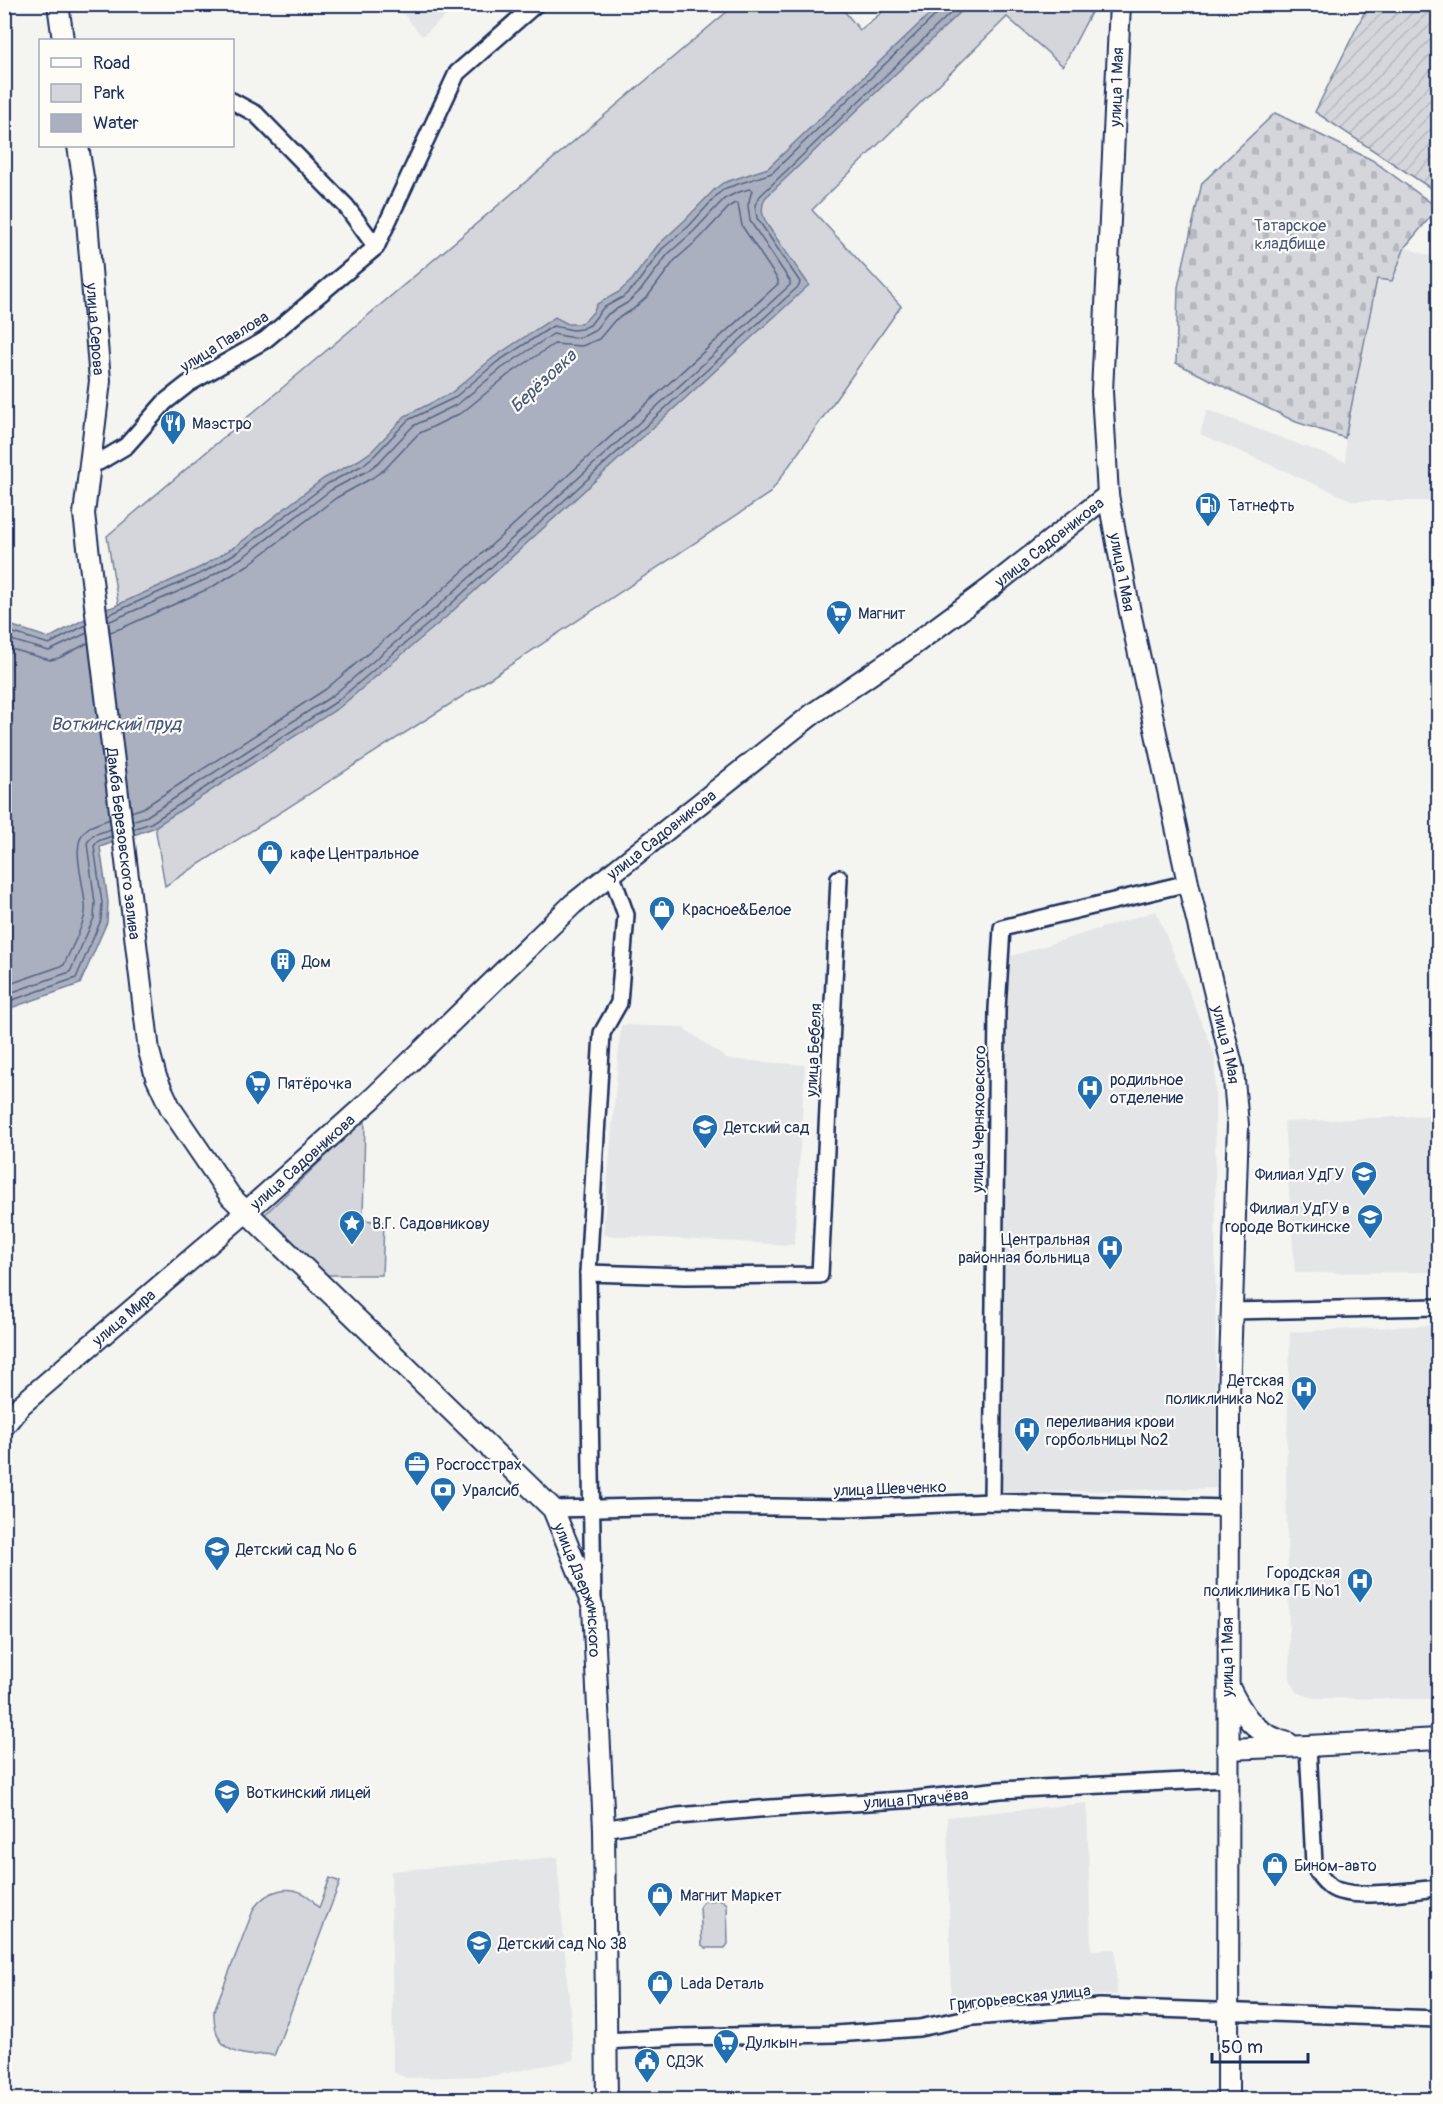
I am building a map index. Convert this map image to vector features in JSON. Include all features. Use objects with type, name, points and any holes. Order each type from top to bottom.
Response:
[{"type":"main road","points":[[58,4],[63,39]]},
{"type":"main road","name":"улица 1 Мая","points":[[1120,4],[1102,392],[1108,495],[1130,612],[1188,883],[1233,1069],[1238,1125],[1231,1311],[1228,1508],[1228,2100]]},
{"type":"main road","name":"улица Серова","points":[[78,147],[84,183],[100,381],[84,514]]},
{"type":"main road","name":"улица Садовникова","points":[[246,1212],[373,1098],[573,904],[814,713],[989,590],[1108,495]]},
{"type":"main road","name":"Дамба Березовского залива","points":[[84,514],[149,1051],[156,1077],[171,1108],[231,1197],[246,1212]]},
{"type":"main road","name":"улица Мира","points":[[4,1426],[21,1405],[246,1212]]},
{"type":"main road","name":"улица Дзержинского","points":[[246,1212],[553,1509],[593,1607],[604,1829],[607,2100]]},
{"type":"main road","points":[[1227,1683],[1241,1710],[1254,1726],[1274,1739],[1304,1747]]},
{"type":"main road","points":[[1227,1749],[1438,1739]]},
{"type":"street","name":"улица Павлова","points":[[91,462],[99,462],[126,446],[165,402],[188,384],[266,340],[376,247],[457,74],[536,4]]},
{"type":"street","points":[[234,102],[256,114],[345,206],[376,247]]},
{"type":"street","points":[[593,1607],[588,1273],[602,1033],[619,1003],[626,915],[611,873]]},
{"type":"street","name":"улица Бебеля","points":[[588,1273],[820,1275],[839,878]]},
{"type":"street","name":"улица Черняховского","points":[[992,1502],[997,1010],[1002,928],[1188,883]]},
{"type":"street","points":[[1231,1311],[1438,1306]]},
{"type":"street","name":"улица Шевченко","points":[[553,1509],[689,1506],[846,1508],[992,1502],[1228,1508]]},
{"type":"street","points":[[1304,1747],[1314,1864],[1317,1874],[1332,1888],[1347,1892],[1373,1894],[1438,1888]]},
{"type":"street","name":"улица Пугачёва","points":[[604,1829],[678,1816],[771,1808],[1000,1790],[1227,1779]]},
{"type":"street","name":"Григорьевская улица","points":[[606,2041],[836,2034],[919,2028],[973,2017],[1100,2007],[1438,2019]]},
{"type":"shaded area","points":[[396,5],[459,5],[422,36]]},
{"type":"shaded area","points":[[1405,247],[1438,259],[1438,501],[1353,501],[1200,434],[1207,410],[1346,462],[1345,438],[1377,279],[1392,281]]},
{"type":"shaded area","name":"Центральная районная больница","points":[[1156,911],[1215,1055],[1216,1488],[1002,1493],[1005,958]]},
{"type":"shaded area","name":"Детский сад","points":[[621,1025],[682,1027],[727,1059],[805,1065],[794,1245],[603,1235]]},
{"type":"shaded area","name":"Филиал УдГУ","points":[[1438,1115],[1438,1272],[1295,1273],[1284,1122]]},
{"type":"shaded area","points":[[1438,1325],[1438,1699],[1314,1698],[1296,1692],[1290,1679],[1286,1481],[1290,1332]]},
{"type":"shaded area","points":[[1087,1803],[1091,1950],[1115,1949],[1117,1995],[951,1997],[947,1817]]},
{"type":"shaded area","name":"Детский сад № 38","points":[[557,1857],[574,2060],[491,2076],[407,2078],[393,2072],[391,1871]]},
{"type":"green space","points":[[735,5],[839,5],[860,30],[891,5],[1095,5],[1063,66],[1007,17],[812,210],[901,306],[770,493],[480,685],[165,886],[107,536]]},
{"type":"green space","points":[[1368,5],[1438,5],[1438,193],[1315,112]]},
{"type":"green space","name":"Татарское кладбище","points":[[1275,113],[1372,160],[1438,208],[1405,247],[1392,281],[1377,279],[1345,438],[1296,422],[1176,363],[1178,287],[1202,183]]},
{"type":"green space","points":[[365,1119],[363,1220],[384,1222],[382,1275],[327,1275],[264,1215]]},
{"type":"green space","points":[[330,1878],[340,1882],[274,2056],[241,2054],[226,2047],[215,2028],[214,2011],[254,1908],[272,1893],[279,1890],[294,1890],[310,1898],[319,1908]]},
{"type":"green space","points":[[722,1900],[727,1904],[728,1944],[725,1948],[706,1948],[702,1945],[700,1906],[704,1901]]},
{"type":"water","name":"Воткинский пруд","points":[[939,5],[968,5],[763,202],[763,215],[768,226],[809,285],[445,618],[340,707],[153,828],[100,847],[108,902],[107,922],[80,984],[5,1010],[4,623],[49,638],[102,610],[201,567],[236,546],[323,479],[372,451],[405,416],[451,393],[494,357],[555,317],[568,324],[579,324],[586,320],[597,304],[619,292],[632,280],[658,245],[715,189],[723,183],[768,168]]},
{"type":"place","name":"Маэстро","points":[[173,446]]},
{"type":"place","name":"Татнефть","points":[[1208,528]]},
{"type":"place","name":"Магнит","points":[[839,636]]},
{"type":"place","name":"кафе Центральное","points":[[270,876]]},
{"type":"place","name":"Красное&Белое","points":[[662,932]]},
{"type":"place","name":"Дом","points":[[283,984]]},
{"type":"place","name":"Пятёрочка","points":[[258,1106]]},
{"type":"place","name":"родильное отделение","points":[[1090,1111]]},
{"type":"place","name":"Детский сад","points":[[705,1150]]},
{"type":"place","name":"Филиал УдГУ","points":[[1364,1197]]},
{"type":"place","name":"Филиал УдГУ в городе Воткинске","points":[[1370,1240]]},
{"type":"place","name":"В.Г. Садовникову","points":[[352,1246]]},
{"type":"place","name":"Центральная районная больница","points":[[1110,1271]]},
{"type":"place","name":"Детская поликлиника №2","points":[[1304,1412]]},
{"type":"place","name":"переливания крови горбольницы №2","points":[[1027,1453]]},
{"type":"place","name":"Росгосстрах","points":[[417,1487]]},
{"type":"place","name":"Уралсиб","points":[[443,1513]]},
{"type":"place","name":"Детский сад № 6","points":[[217,1572]]},
{"type":"place","name":"Городская поликлиника ГБ №1","points":[[1360,1604]]},
{"type":"place","name":"Воткинский лицей","points":[[227,1815]]},
{"type":"place","name":"Бином-авто","points":[[1275,1888]]},
{"type":"place","name":"Магнит Маркет","points":[[660,1918]]},
{"type":"place","name":"Детский сад № 38","points":[[479,1966]]},
{"type":"place","name":"Lada Dеталь","points":[[660,2006]]},
{"type":"place","name":"Дулкын","points":[[726,2065]]},
{"type":"place","name":"СДЭК","points":[[647,2084]]},
{"type":"water label","name":"Берёзовка","points":[[543,381]]}]
